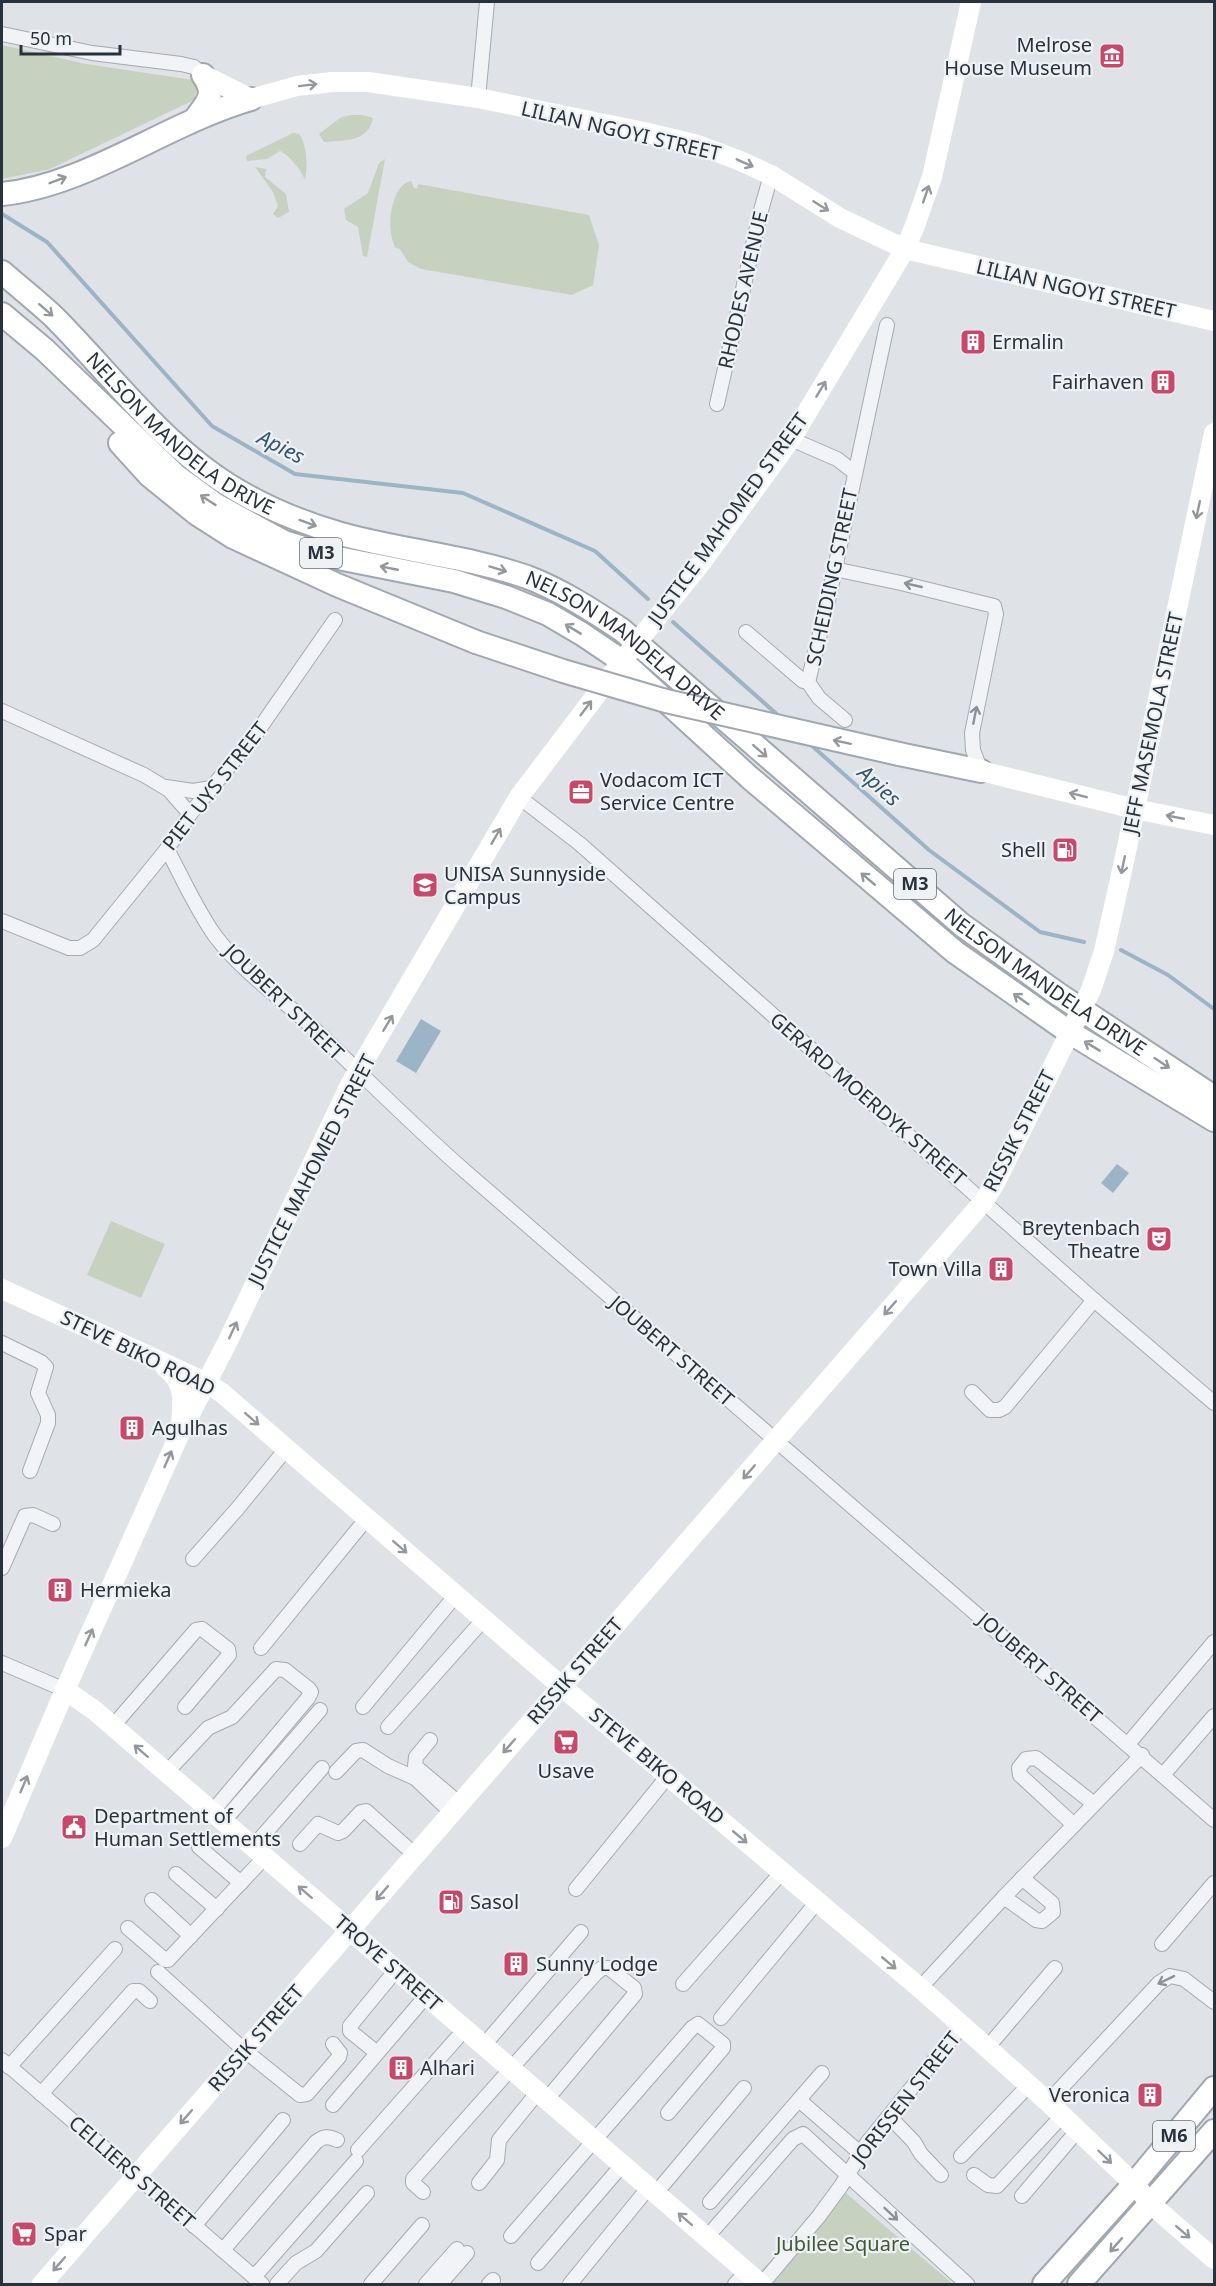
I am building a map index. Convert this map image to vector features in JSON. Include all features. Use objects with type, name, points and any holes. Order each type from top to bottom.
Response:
[{"type":"main road","points":[[904,249],[932,177],[972,2]]},
{"type":"main road","points":[[204,75],[251,99]]},
{"type":"main road","points":[[196,118],[206,106],[210,93],[210,86],[204,75]]},
{"type":"main road","name":"LILIAN NGOYI STREET","points":[[251,99],[297,86],[332,82],[368,82],[478,98],[698,145],[771,175],[840,218],[904,249],[1215,321]]},
{"type":"main road","points":[[2,194],[44,186],[196,118],[251,99]]},
{"type":"main road","name":"JUSTICE MAHOMED STREET","points":[[2,1838],[65,1690],[180,1433],[207,1383],[358,1073],[519,797],[622,661],[679,591],[791,439],[904,249]]},
{"type":"main road","name":"NELSON MANDELA DRIVE","points":[[2,272],[52,316],[166,435],[213,474],[249,497],[301,520],[343,535],[447,555],[527,578],[557,590],[585,606],[638,643],[962,925],[1082,1010],[1215,1096]]},
{"type":"main road","name":"NELSON MANDELA DRIVE","points":[[2,314],[62,367],[176,476],[198,494],[237,518],[284,542],[333,557],[454,581],[506,597],[548,614],[622,661],[749,777],[934,935],[1069,1032],[1215,1120]]},
{"type":"main road","points":[[62,367],[110,433],[150,476],[206,521],[233,537],[295,566],[476,642],[563,671],[666,701],[981,771],[1135,809],[1215,825]]},
{"type":"main road","name":"JEFF MASEMOLA STREET","points":[[1069,1032],[1091,990],[1104,951],[1215,433]]},
{"type":"main road","name":"RISSIK STREET","points":[[42,2284],[984,1201],[1069,1032]]},
{"type":"main road","name":"STEVE BIKO ROAD","points":[[2,1289],[207,1383],[222,1393],[561,1686],[920,1988],[1078,2130],[1134,2184],[1151,2204],[1215,2259]]},
{"type":"main road","points":[[149,1356],[174,1375],[182,1387],[180,1433]]},
{"type":"main road","name":"TROYE STREET","points":[[65,1690],[94,1710],[623,2164],[707,2237],[751,2281]]},
{"type":"main road","name":"M6","points":[[1044,2284],[1134,2184],[1215,2088]]},
{"type":"main road","name":"M6","points":[[1079,2284],[1215,2131]]},
{"type":"street","points":[[478,98],[487,2]]},
{"type":"street","points":[[2,34],[92,53],[182,64],[194,67],[204,75]]},
{"type":"street","name":"RHODES AVENUE","points":[[717,404],[771,175]]},
{"type":"street","points":[[854,472],[887,326]]},
{"type":"street","name":"SCHEIDING STREET","points":[[791,439],[837,459],[854,472],[808,682]]},
{"type":"street","points":[[834,569],[994,606],[996,614],[972,733],[973,750],[981,771]]},
{"type":"street","name":"PIET UYS STREET","points":[[2,921],[62,946],[75,948],[86,946],[99,935],[167,849],[190,814],[267,719],[335,620]]},
{"type":"street","points":[[746,632],[804,682],[808,682],[819,698],[845,720]]},
{"type":"street","points":[[2,711],[144,775],[176,796],[190,814]]},
{"type":"street","points":[[164,787],[189,791],[211,788]]},
{"type":"street","name":"GERARD MOERDYK STREET","points":[[519,797],[580,844],[1094,1300],[1215,1403]]},
{"type":"street","name":"JOUBERT STREET","points":[[167,849],[209,927],[221,944],[309,1024],[358,1073],[458,1165],[1215,1820]]},
{"type":"street","points":[[972,1392],[990,1410],[1005,1407],[1094,1300]]},
{"type":"street","points":[[2,1343],[41,1362],[46,1367],[39,1393],[48,1414],[48,1423],[30,1471]]},
{"type":"street","points":[[193,1559],[286,1449]]},
{"type":"street","points":[[2,1568],[25,1516],[33,1515],[53,1524]]},
{"type":"street","points":[[261,1648],[367,1518]]},
{"type":"street","points":[[363,1707],[456,1595]]},
{"type":"street","points":[[388,1727],[484,1619]]},
{"type":"street","points":[[112,1726],[196,1630],[202,1629],[228,1649],[230,1655],[185,1707]]},
{"type":"street","points":[[1128,1744],[1215,1642]]},
{"type":"street","name":"TROYE STREET","points":[[2,1663],[65,1690]]},
{"type":"street","points":[[166,1773],[208,1728],[232,1717],[276,1669],[285,1670],[309,1689],[311,1692],[308,1698],[218,1817]]},
{"type":"street","points":[[218,1817],[320,1710]]},
{"type":"street","points":[[1163,1774],[1215,1716]]},
{"type":"street","points":[[430,1740],[416,1756],[415,1766],[456,1809]]},
{"type":"street","points":[[336,1772],[356,1751],[363,1750],[388,1766],[415,1778],[456,1809]]},
{"type":"street","points":[[920,1988],[1004,1896],[1142,1755]]},
{"type":"street","points":[[1074,1825],[1020,1775],[1019,1768],[1026,1759],[1036,1758],[1094,1804]]},
{"type":"street","points":[[128,1928],[166,1960],[241,1883],[259,1852],[322,1768]]},
{"type":"street","points":[[576,1889],[668,1776]]},
{"type":"street","points":[[300,1844],[318,1824],[338,1833],[343,1831],[359,1813],[366,1811],[415,1855]]},
{"type":"street","points":[[199,1847],[241,1883]]},
{"type":"street","points":[[683,1984],[782,1872]]},
{"type":"street","points":[[176,1874],[217,1909]]},
{"type":"street","points":[[1004,1896],[1036,1920],[1042,1921],[1053,1912],[1054,1905],[1022,1878]]},
{"type":"street","points":[[1162,1944],[1215,1883]]},
{"type":"street","points":[[152,1900],[191,1936]]},
{"type":"street","points":[[721,2018],[817,1902]]},
{"type":"street","points":[[258,2281],[357,2155],[581,1932]]},
{"type":"street","points":[[476,2038],[561,1944]]},
{"type":"street","points":[[5,2063],[115,1949]]},
{"type":"street","points":[[423,2192],[413,2183],[413,2179],[510,2067],[602,1968],[609,1968],[634,1988],[636,1991],[633,1998],[543,2096],[499,2140],[497,2160],[479,2183]]},
{"type":"street","points":[[987,2048],[1055,1968]]},
{"type":"street","points":[[371,2048],[350,2031],[350,2026],[396,1970]]},
{"type":"street","points":[[158,1972],[244,2050],[297,2093],[305,2095],[339,2056],[340,2053],[333,2044]]},
{"type":"street","points":[[1048,2102],[1158,1983],[1170,1976],[1184,1979],[1215,2002]]},
{"type":"street","points":[[41,2094],[133,1991],[138,1990],[150,2001]]},
{"type":"street","points":[[333,2105],[426,1996]]},
{"type":"street","points":[[511,2236],[692,2028],[698,2024],[723,2044],[723,2048],[668,2113]]},
{"type":"street","name":"JORISSEN STREET","points":[[751,2281],[819,2216],[848,2175],[860,2153],[962,2026]]},
{"type":"street","name":"CELLIERS STREET","points":[[5,2063],[258,2281]]},
{"type":"street","points":[[710,2202],[822,2073]]},
{"type":"street","points":[[961,2156],[1029,2085]]},
{"type":"street","points":[[570,2284],[744,2088]]},
{"type":"street","points":[[799,2100],[860,2153]]},
{"type":"street","points":[[889,2116],[915,2142],[921,2154],[941,2175]]},
{"type":"street","points":[[974,2175],[988,2185],[997,2186],[1062,2116]]},
{"type":"street","points":[[194,2226],[283,2120]]},
{"type":"street","points":[[1022,2196],[1078,2130]]},
{"type":"street","points":[[707,2237],[793,2139],[800,2134],[805,2135],[967,2284]]},
{"type":"street","points":[[223,2250],[316,2142],[327,2136],[337,2140]]},
{"type":"street","points":[[538,2263],[623,2164]]},
{"type":"street","points":[[277,2284],[296,2263],[316,2251],[367,2193]]},
{"type":"street","points":[[371,2284],[422,2225]]},
{"type":"street","points":[[426,2284],[462,2251],[440,2284]]},
{"type":"green space","points":[[2,45],[86,64],[193,80],[197,89],[194,100],[50,169],[2,179]]},
{"type":"green space","points":[[351,115],[373,118],[366,132],[354,139],[324,142],[319,134],[340,118]]},
{"type":"green space","points":[[293,133],[299,134],[304,143],[307,162],[305,179],[291,159],[280,151],[267,159],[247,161],[246,156]]},
{"type":"green space","points":[[385,159],[367,257],[363,256],[358,227],[346,220],[344,209],[368,193],[379,163]]},
{"type":"green space","points":[[255,167],[266,169],[265,177],[286,194],[289,212],[278,218],[273,214],[278,206],[273,192]]},
{"type":"green space","points":[[411,181],[417,189],[418,184],[589,215],[599,245],[593,285],[572,295],[421,269],[408,262],[400,249],[396,248],[390,221],[398,191],[404,184]]},
{"type":"green space","points":[[111,1221],[165,1244],[141,1298],[87,1275]]},
{"type":"green space","name":"Jubilee Square","points":[[840,2188],[953,2284],[748,2284]]},
{"type":"water","points":[[421,1019],[441,1031],[416,1073],[396,1061]]},
{"type":"water","points":[[1117,1164],[1129,1173],[1113,1193],[1101,1183]]},
{"type":"waterway","name":"Apies","points":[[2,214],[47,242],[212,426],[295,474],[463,493],[595,551],[648,599]]},
{"type":"waterway","name":"Apies","points":[[673,622],[780,717]]},
{"type":"waterway","name":"Apies","points":[[810,744],[929,850],[1040,932],[1084,942]]},
{"type":"waterway","name":"Apies","points":[[1121,950],[1168,975],[1214,1009]]},
{"type":"place","name":"Melrose House Museum","points":[[1112,56]]},
{"type":"place","name":"Ermalin","points":[[973,342]]},
{"type":"place","name":"Fairhaven","points":[[1163,382]]},
{"type":"place","name":"Vodacom ICT Service Centre","points":[[581,792]]},
{"type":"place","name":"Shell","points":[[1065,850]]},
{"type":"place","name":"UNISA Sunnyside Campus","points":[[425,885]]},
{"type":"place","name":"Breytenbach Theatre","points":[[1159,1239]]},
{"type":"place","name":"Town Villa","points":[[1001,1269]]},
{"type":"place","name":"Agulhas","points":[[132,1428]]},
{"type":"place","name":"Hermieka","points":[[60,1590]]},
{"type":"place","name":"Usave","points":[[566,1742]]},
{"type":"place","name":"Department of Human Settlements","points":[[74,1827]]},
{"type":"place","name":"Sasol","points":[[451,1902]]},
{"type":"place","name":"Sunny Lodge","points":[[516,1964]]},
{"type":"place","name":"Alhari","points":[[401,2068]]},
{"type":"place","name":"Veronica","points":[[1150,2095]]},
{"type":"place","name":"Spar","points":[[24,2234]]}]
